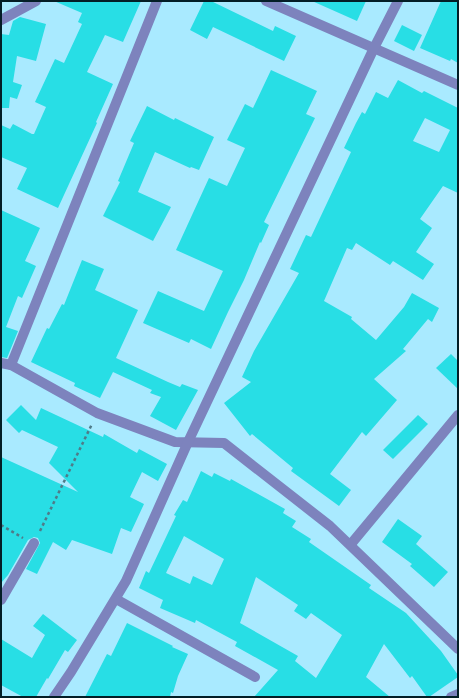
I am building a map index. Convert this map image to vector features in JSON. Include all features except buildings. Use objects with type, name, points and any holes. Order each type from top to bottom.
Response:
[{"type":"street","points":[[1,20],[36,1]]},
{"type":"street","points":[[156,1],[6,364],[97,413],[174,442],[224,443],[351,544],[458,649]]},
{"type":"street","points":[[266,1],[458,85]]},
{"type":"street","points":[[54,697],[126,582],[188,442],[374,48],[398,1]]},
{"type":"street","points":[[351,544],[458,415]]},
{"type":"street","points":[[1,600],[34,543]]},
{"type":"street","points":[[116,599],[255,677]]},
{"type":"street","points":[[451,697],[458,694]]},
{"type":"path","points":[[1,525],[34,543],[97,413]]}]
